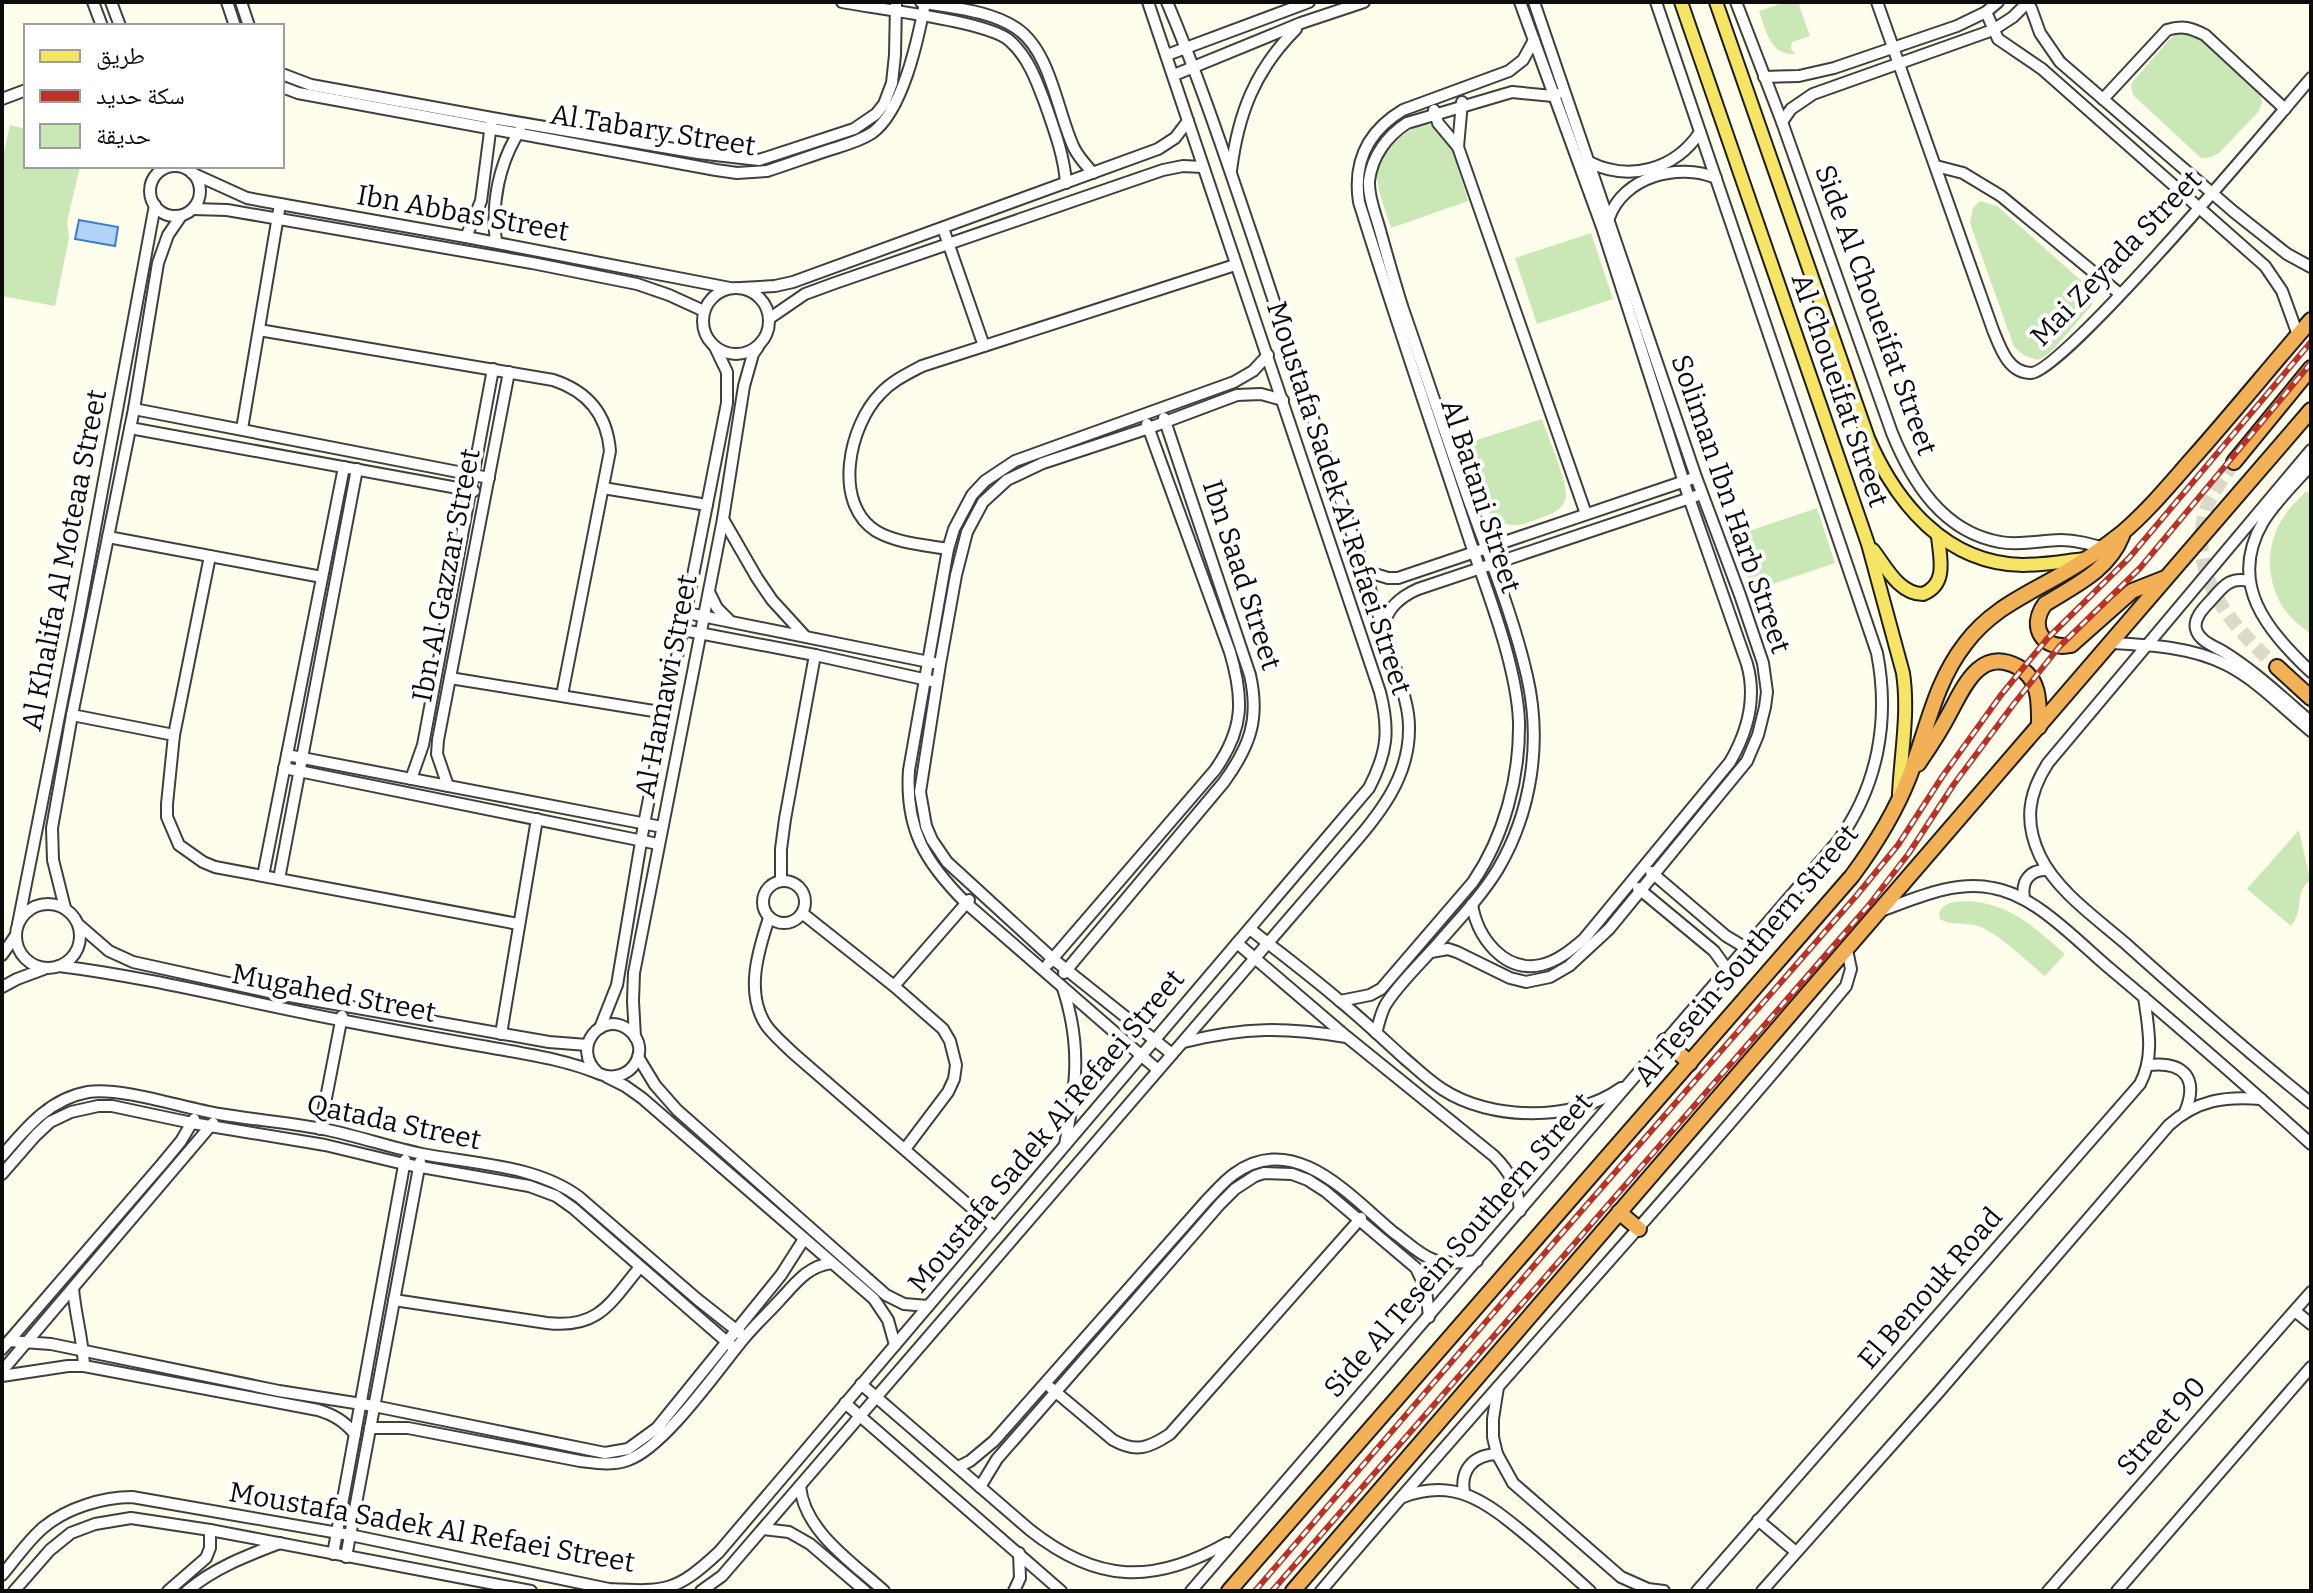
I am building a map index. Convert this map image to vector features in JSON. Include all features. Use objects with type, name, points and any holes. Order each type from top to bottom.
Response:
[{"type":"highway","name":"Al Tesein Southern Street","points":[[1229,1591],[1852,876],[1878,841],[1899,803],[1945,675],[1981,625],[2000,608],[2104,548],[2123,532],[2158,498],[2311,320]]},
{"type":"highway","points":[[2234,462],[2311,368]]},
{"type":"highway","points":[[1293,1591],[2311,410]]},
{"type":"highway","points":[[2123,532],[2112,555],[2101,568],[2045,604],[2037,622],[2044,640],[2062,647],[2071,645],[2132,591],[2167,578]]},
{"type":"highway","points":[[1910,775],[1962,689],[1974,672],[1988,663],[2015,665],[2034,682],[2038,693],[2039,727]]},
{"type":"highway","points":[[2277,667],[2311,698]]},
{"type":"highway","points":[[1665,1041],[1690,1063]]},
{"type":"highway","points":[[1619,1212],[1639,1229]]},
{"type":"main road","name":"Al Choueifat Street","points":[[1681,2],[1868,544],[1906,690],[1899,803]]},
{"type":"main road","name":"Al Choueifat Street","points":[[1716,2],[1868,438],[1889,481],[1938,536],[1979,558],[2022,565],[2086,559]]},
{"type":"main road","points":[[1868,544],[1907,592],[1923,594],[1936,586],[1940,579],[1938,536]]},
{"type":"street","points":[[93,2],[101,24]]},
{"type":"street","points":[[111,2],[119,24]]},
{"type":"street","points":[[227,2],[234,24]]},
{"type":"street","points":[[241,2],[248,24]]},
{"type":"street","points":[[842,2],[896,7],[1008,38],[1031,68],[1064,160],[1066,183]]},
{"type":"street","points":[[919,2],[991,17],[1016,28],[1026,37],[1042,61],[1075,149],[1093,173]]},
{"type":"street","name":"Moustafa Sadek Al Refaei Street","points":[[2,1575],[44,1527],[66,1514],[113,1497],[158,1500],[337,1532],[609,1589],[653,1591],[689,1578],[719,1552],[1369,788],[1386,746],[1385,714],[1380,692],[1148,2]]},
{"type":"street","name":"Moustafa Sadek Al Refaei Street","points":[[701,1591],[722,1576],[1183,1042],[1381,811],[1401,776],[1408,744],[1407,710],[1383,630],[1231,173],[1167,2]]},
{"type":"street","points":[[1174,75],[1301,23],[1364,2]]},
{"type":"street","name":"Soliman Ibn Harb Street","points":[[1431,952],[1440,949],[1457,952],[1520,981],[1550,977],[1585,953],[1609,929],[1747,761],[1758,735],[1767,692],[1763,663],[1740,595],[1520,2]]},
{"type":"street","name":"Soliman Ibn Harb Street","points":[[1472,904],[1475,920],[1491,947],[1516,964],[1539,965],[1569,952],[1584,939],[1730,762],[1743,741],[1751,710],[1749,671],[1684,482],[1609,218],[1534,2]]},
{"type":"street","points":[[1656,2],[1716,178]]},
{"type":"street","name":"Side Al Choueifat Street","points":[[1736,2],[1901,457],[1923,493],[1957,524],[2000,542],[2069,540],[2104,548]]},
{"type":"street","name":"Mai Zeyada Street","points":[[1877,2],[1993,330],[2010,364],[2032,374],[2045,368],[2120,294],[2199,209],[2311,78]]},
{"type":"street","points":[[1764,77],[1814,73],[1957,26],[1986,12],[1998,2]]},
{"type":"street","points":[[1782,122],[1791,109],[1813,94],[1993,30],[2013,17],[2027,2],[2040,33],[2060,62],[2212,193],[2287,254],[2311,267]]},
{"type":"street","name":"Al Tabary Street","points":[[521,128],[706,168],[737,173],[767,171],[870,134],[888,116],[900,94],[925,3]]},
{"type":"street","points":[[1271,16],[1272,3]]},
{"type":"street","points":[[1167,55],[1302,3]]},
{"type":"street","name":"Al Tabary Street","points":[[284,88],[298,93],[491,124],[759,160],[854,129],[867,122],[884,104],[892,83],[896,7]]},
{"type":"street","points":[[1986,12],[1993,30],[2004,44],[2042,69],[2252,254],[2276,280],[2298,335]]},
{"type":"street","points":[[1231,173],[1239,125],[1257,80],[1269,59],[1301,23]]},
{"type":"street","points":[[2103,99],[2167,30],[2180,26],[2205,35],[2285,109]]},
{"type":"street","points":[[1533,41],[1545,37]]},
{"type":"street","name":"Al Batani Street","points":[[1376,1033],[1385,1005],[1498,869],[1517,827],[1528,790],[1534,749],[1534,708],[1527,674],[1493,564],[1359,202],[1358,170],[1368,141],[1389,118],[1509,71],[1523,60],[1533,41]]},
{"type":"street","name":"Al Tabary Street","points":[[284,75],[311,85],[491,124]]},
{"type":"street","points":[[2,99],[24,91]]},
{"type":"street","points":[[1458,147],[1462,105],[1459,91]]},
{"type":"street","name":"Al Batani Street","points":[[1340,1001],[1370,995],[1381,989],[1483,867],[1506,812],[1512,788],[1519,721],[1503,643],[1381,259],[1369,183],[1371,170],[1377,155],[1394,131],[1407,123],[1512,92],[1553,96]]},
{"type":"street","points":[[1553,96],[1565,92]]},
{"type":"street","points":[[1431,100],[1438,123],[1458,147],[1586,514]]},
{"type":"street","name":"Ibn Abbas Street","points":[[192,173],[247,198],[735,288],[775,286],[1167,145],[1188,121]]},
{"type":"street","points":[[466,237],[481,201],[491,124]]},
{"type":"street","points":[[496,242],[493,215],[503,162],[521,128]]},
{"type":"street","points":[[1589,162],[1610,171],[1642,171],[1676,157],[1700,132]]},
{"type":"street","points":[[706,168],[710,155]]},
{"type":"street","points":[[770,318],[805,294],[948,243],[1163,170],[1183,166],[1202,167]]},
{"type":"street","points":[[1936,166],[1963,173],[2001,196],[2120,294]]},
{"type":"street","points":[[152,168],[155,178]]},
{"type":"street","points":[[166,168],[155,178],[151,188],[155,205],[172,216],[181,216],[193,209],[200,195],[200,187],[192,173],[182,168]]},
{"type":"street","points":[[1609,218],[1622,195],[1645,181],[1679,171],[1698,172],[1716,178]]},
{"type":"street","name":"Side Al Tesein Southern Street","points":[[1191,1591],[1746,948],[1849,826],[1866,794],[1882,724],[1882,688],[1877,653],[1716,178]]},
{"type":"street","points":[[242,429],[280,204]]},
{"type":"street","name":"Al Khalifa Al Moteaa Street","points":[[2,955],[17,930],[155,205]]},
{"type":"street","name":"Ibn Abbas Street","points":[[193,209],[227,210],[532,263],[637,284],[704,311]]},
{"type":"street","name":"Al Khalifa Al Moteaa Street","points":[[65,908],[51,845],[52,828],[134,409],[158,263],[168,235],[181,216]]},
{"type":"street","points":[[943,228],[984,346]]},
{"type":"street","points":[[948,549],[888,537],[862,519],[854,504],[850,484],[856,434],[866,412],[881,393],[902,376],[922,366],[1235,265]]},
{"type":"street","points":[[735,288],[752,291],[761,298],[770,318],[765,339],[758,347],[741,354],[715,347],[704,331],[704,311],[714,296],[735,288]]},
{"type":"street","points":[[259,330],[553,380],[569,385],[595,406],[604,421],[610,451],[562,695]]},
{"type":"street","name":"Al Hamawi Street","points":[[600,1028],[617,985],[644,824],[727,403],[727,372],[715,347]]},
{"type":"street","name":"Al Hamawi Street","points":[[635,1037],[634,973],[723,519],[744,386],[758,347]]},
{"type":"street","points":[[1158,1070],[939,876],[914,831],[909,805],[909,770],[948,549],[967,503],[985,481],[999,470],[1036,452],[1234,382],[1253,371],[1268,355]]},
{"type":"street","name":"Ibn Al Gazzar Street","points":[[411,779],[423,745],[493,369]]},
{"type":"street","name":"Ibn Al Gazzar Street","points":[[448,786],[437,754],[509,372]]},
{"type":"street","points":[[1172,1054],[1053,959],[939,852],[926,826],[921,806],[922,771],[940,664],[967,532],[983,502],[995,489],[1018,473],[1237,395],[1261,394],[1283,400]]},
{"type":"street","name":"Ibn Saad Street","points":[[1060,984],[1066,970],[1224,782],[1242,756],[1252,724],[1254,693],[1247,661],[1161,408]]},
{"type":"street","points":[[134,409],[489,478]]},
{"type":"street","name":"Ibn Saad Street","points":[[1044,970],[1224,757],[1237,727],[1240,696],[1230,652],[1143,414]]},
{"type":"street","points":[[130,428],[486,494]]},
{"type":"street","points":[[2311,450],[2261,525],[2252,553],[2249,581],[2253,598],[2275,635],[2311,672]]},
{"type":"street","points":[[2311,465],[2293,478],[2147,645],[2048,763],[2032,795],[2032,831],[2036,848],[2048,870],[2081,905],[2182,995],[2311,1103]]},
{"type":"street","points":[[263,876],[344,467]]},
{"type":"street","points":[[279,879],[357,469]]},
{"type":"street","points":[[1365,571],[1398,578],[1696,477]]},
{"type":"street","points":[[603,488],[707,505]]},
{"type":"street","points":[[1383,630],[1385,618],[1407,593],[1702,494]]},
{"type":"street","points":[[723,519],[764,589],[805,637]]},
{"type":"street","points":[[108,537],[322,577]]},
{"type":"street","points":[[210,556],[174,735],[167,817],[179,845],[215,867],[518,924]]},
{"type":"street","points":[[2249,581],[2238,579],[2223,586],[2202,610],[2196,624],[2197,631],[2206,642],[2250,670],[2311,722]]},
{"type":"street","points":[[709,592],[717,608],[731,622]]},
{"type":"street","points":[[687,613],[940,664]]},
{"type":"street","points":[[683,630],[938,683]]},
{"type":"street","points":[[2111,643],[2196,652],[2229,666],[2311,731]]},
{"type":"street","points":[[781,881],[785,819],[815,655]]},
{"type":"street","points":[[450,678],[666,713]]},
{"type":"street","points":[[72,715],[174,735]]},
{"type":"street","points":[[287,755],[662,827]]},
{"type":"street","points":[[284,768],[658,844]]},
{"type":"street","points":[[46,778],[60,781]]},
{"type":"street","points":[[1177,816],[1187,825]]},
{"type":"street","points":[[501,1034],[537,819]]},
{"type":"street","points":[[1644,867],[1726,936],[1746,948]]},
{"type":"street","points":[[2024,898],[2023,887],[2028,877],[2037,871],[2048,870]]},
{"type":"street","points":[[781,881],[796,885],[803,893],[805,903],[802,913],[794,921],[784,924],[769,918],[764,909],[764,894],[781,881]]},
{"type":"street","points":[[1630,882],[1714,951],[1727,969]]},
{"type":"street","points":[[1881,911],[1960,886],[1993,887],[2024,898],[2144,997],[2311,1144]]},
{"type":"street","points":[[894,986],[977,890]]},
{"type":"street","points":[[2,987],[54,967],[75,954],[81,935],[79,925],[65,908],[43,904],[32,907],[24,915],[17,930],[21,954],[38,967],[54,967]]},
{"type":"street","points":[[802,913],[894,986],[943,1029],[950,1041],[956,1065],[954,1079],[948,1092],[905,1149]]},
{"type":"street","points":[[769,918],[755,970],[755,991],[760,1013],[767,1026],[793,1053],[995,1228]]},
{"type":"street","name":"Mugahed Street","points":[[79,925],[109,951],[133,962],[278,994],[561,1044],[587,1045]]},
{"type":"street","points":[[1250,929],[1340,1001],[1441,1089],[1459,1099],[1493,1109],[1542,1113],[1571,1110],[1606,1097],[1635,1076]]},
{"type":"street","points":[[1237,943],[1502,1164],[1516,1185],[1520,1211]]},
{"type":"street","points":[[1321,1591],[1639,1229],[1846,986],[1851,969],[1847,950]]},
{"type":"street","name":"Mugahed Street","points":[[54,967],[126,975],[341,1021],[551,1059],[602,1075],[642,1098],[879,1305],[888,1320],[895,1345]]},
{"type":"street","points":[[1060,984],[1073,1021],[1077,1070],[1065,1145]]},
{"type":"street","points":[[2144,997],[2148,1065],[2173,1065],[2185,1074],[2191,1092],[2185,1112]]},
{"type":"street","points":[[310,1142],[320,1129],[344,1006]]},
{"type":"street","points":[[620,1025],[635,1037],[638,1057],[634,1067],[626,1074],[616,1077],[602,1075],[588,1061],[587,1045],[600,1028],[620,1025]]},
{"type":"street","points":[[1183,1042],[1228,1032],[1276,1028],[1347,1037]]},
{"type":"street","points":[[638,1057],[655,1085],[677,1110],[886,1295],[904,1304],[928,1306]]},
{"type":"street","name":"El Benouk Road","points":[[1697,1591],[2129,1097],[2140,1084],[2148,1065]]},
{"type":"street","name":"Qatada Street","points":[[2,1156],[45,1110],[73,1096],[90,1092],[122,1094],[199,1111],[320,1129],[406,1150],[528,1173],[579,1197],[741,1333]]},
{"type":"street","points":[[1762,1591],[1938,1393],[2155,1140],[2185,1112],[2201,1104],[2225,1098],[2261,1099]]},
{"type":"street","name":"Qatada Street","points":[[2,1174],[45,1126],[71,1112],[112,1106],[529,1186],[556,1196],[731,1346]]},
{"type":"street","points":[[6,1345],[174,1151],[199,1111]]},
{"type":"street","points":[[2,1374],[219,1114]]},
{"type":"street","points":[[320,1129],[325,1145]]},
{"type":"street","points":[[333,1554],[406,1150]]},
{"type":"street","points":[[346,1557],[421,1153]]},
{"type":"street","points":[[958,1467],[994,1441],[1232,1175],[1242,1169],[1269,1159],[1285,1160],[1317,1170],[1427,1257],[1450,1263],[1477,1261]]},
{"type":"street","points":[[980,1487],[990,1468],[1228,1196],[1255,1176],[1264,1173],[1292,1174],[1325,1191],[1416,1268],[1426,1289],[1429,1317]]},
{"type":"street","points":[[1046,1384],[1113,1440],[1136,1448],[1159,1441],[1170,1434],[1368,1210]]},
{"type":"street","points":[[794,1231],[804,1221]]},
{"type":"street","points":[[370,1428],[408,1428],[580,1461],[619,1463],[629,1460],[650,1447],[691,1403],[804,1239]]},
{"type":"street","points":[[741,1333],[806,1272],[820,1264],[832,1263]]},
{"type":"street","points":[[1150,1265],[1160,1273]]},
{"type":"street","points":[[378,1307],[394,1300],[561,1325],[583,1323],[601,1312],[640,1267]]},
{"type":"street","points":[[73,1288],[84,1366]]},
{"type":"street","points":[[381,1288],[394,1300]]},
{"type":"street","name":"Street 90","points":[[2048,1591],[2311,1292]]},
{"type":"street","points":[[2295,1311],[2311,1324]]},
{"type":"street","points":[[6,1345],[26,1342],[51,1344],[605,1453],[619,1452],[635,1445],[657,1428],[731,1346]]},
{"type":"street","points":[[2,1374],[84,1366],[318,1410],[344,1421],[355,1434]]},
{"type":"street","points":[[2117,1591],[2311,1367]]},
{"type":"street","points":[[861,1384],[1051,1547],[1080,1561],[1106,1570],[1138,1573],[1169,1569],[1204,1556],[1235,1538]]},
{"type":"street","points":[[1498,1387],[1493,1419],[1497,1454],[1513,1483],[1621,1583],[1664,1591]]},
{"type":"street","points":[[845,1403],[1061,1591]]},
{"type":"street","points":[[1464,1493],[1462,1483],[1469,1464],[1477,1458],[1497,1454]]},
{"type":"street","points":[[800,1486],[808,1514],[830,1542],[884,1591]]},
{"type":"street","points":[[1401,1498],[1426,1490],[1444,1490],[1464,1493],[1490,1505],[1590,1591]]},
{"type":"street","name":"Moustafa Sadek Al Refaei Street","points":[[14,1591],[50,1550],[71,1533],[95,1524],[131,1518],[151,1519],[531,1591]]},
{"type":"street","points":[[1758,1520],[1796,1552]]},
{"type":"street","points":[[763,1529],[789,1532],[810,1544],[865,1591]]},
{"type":"street","points":[[168,1591],[206,1558],[210,1548],[210,1530]]},
{"type":"street","points":[[187,1591],[227,1564],[280,1543]]},
{"type":"street","points":[[1014,1591],[1020,1578],[1019,1553]]},
{"type":"street","points":[[849,1591],[850,1579]]},
{"type":"street","points":[[1689,1591],[1697,1591]]},
{"type":"green space","points":[[1786,2],[1798,2],[1810,36],[1792,42],[1791,49],[1795,54],[1787,54],[1774,46],[1759,11]]},
{"type":"green space","points":[[2178,33],[2197,37],[2260,94],[2262,103],[2258,112],[2219,153],[2211,157],[2201,158],[2133,95],[2131,86],[2135,79]]},
{"type":"green space","points":[[1423,123],[1435,126],[1451,145],[1468,201],[1391,228],[1379,191],[1377,170],[1391,145]]},
{"type":"green space","points":[[10,125],[24,128],[24,168],[80,168],[67,222],[69,238],[55,306],[2,296],[2,161]]},
{"type":"green space","points":[[1980,201],[1997,206],[2093,294],[2092,305],[2050,353],[2038,360],[2024,355],[2013,344],[1970,223],[1973,208]]},
{"type":"green space","points":[[1591,233],[1613,299],[1537,324],[1515,258]]},
{"type":"green space","points":[[1542,419],[1563,479],[1564,503],[1549,515],[1527,523],[1504,523],[1493,517],[1478,496],[1461,445]]},
{"type":"green space","points":[[2306,491],[2311,495],[2311,634],[2283,607],[2276,595],[2270,568],[2270,554],[2278,527]]},
{"type":"green space","points":[[1817,508],[1835,563],[1752,591],[1734,536]]},
{"type":"green space","points":[[2299,830],[2310,880],[2302,891],[2298,913],[2291,926],[2247,889]]},
{"type":"green space","points":[[1970,901],[2011,913],[2065,954],[2045,976],[1986,930],[1940,919],[1939,913],[1945,906],[1952,902]]},
{"type":"water","points":[[79,220],[118,227],[115,246],[75,239]]},
{"type":"tunnel","points":[[2234,462],[2216,488],[2206,510],[2201,540],[2203,562],[2219,601],[2231,619],[2277,667]]},
{"type":"railway","points":[[1255,1591],[1857,895],[1898,845],[2001,695],[2047,639],[2129,558],[2311,342]]},
{"type":"railway","points":[[1272,1591],[1869,905],[1909,853],[1954,784],[2059,647],[2140,568],[2311,363]]}]
